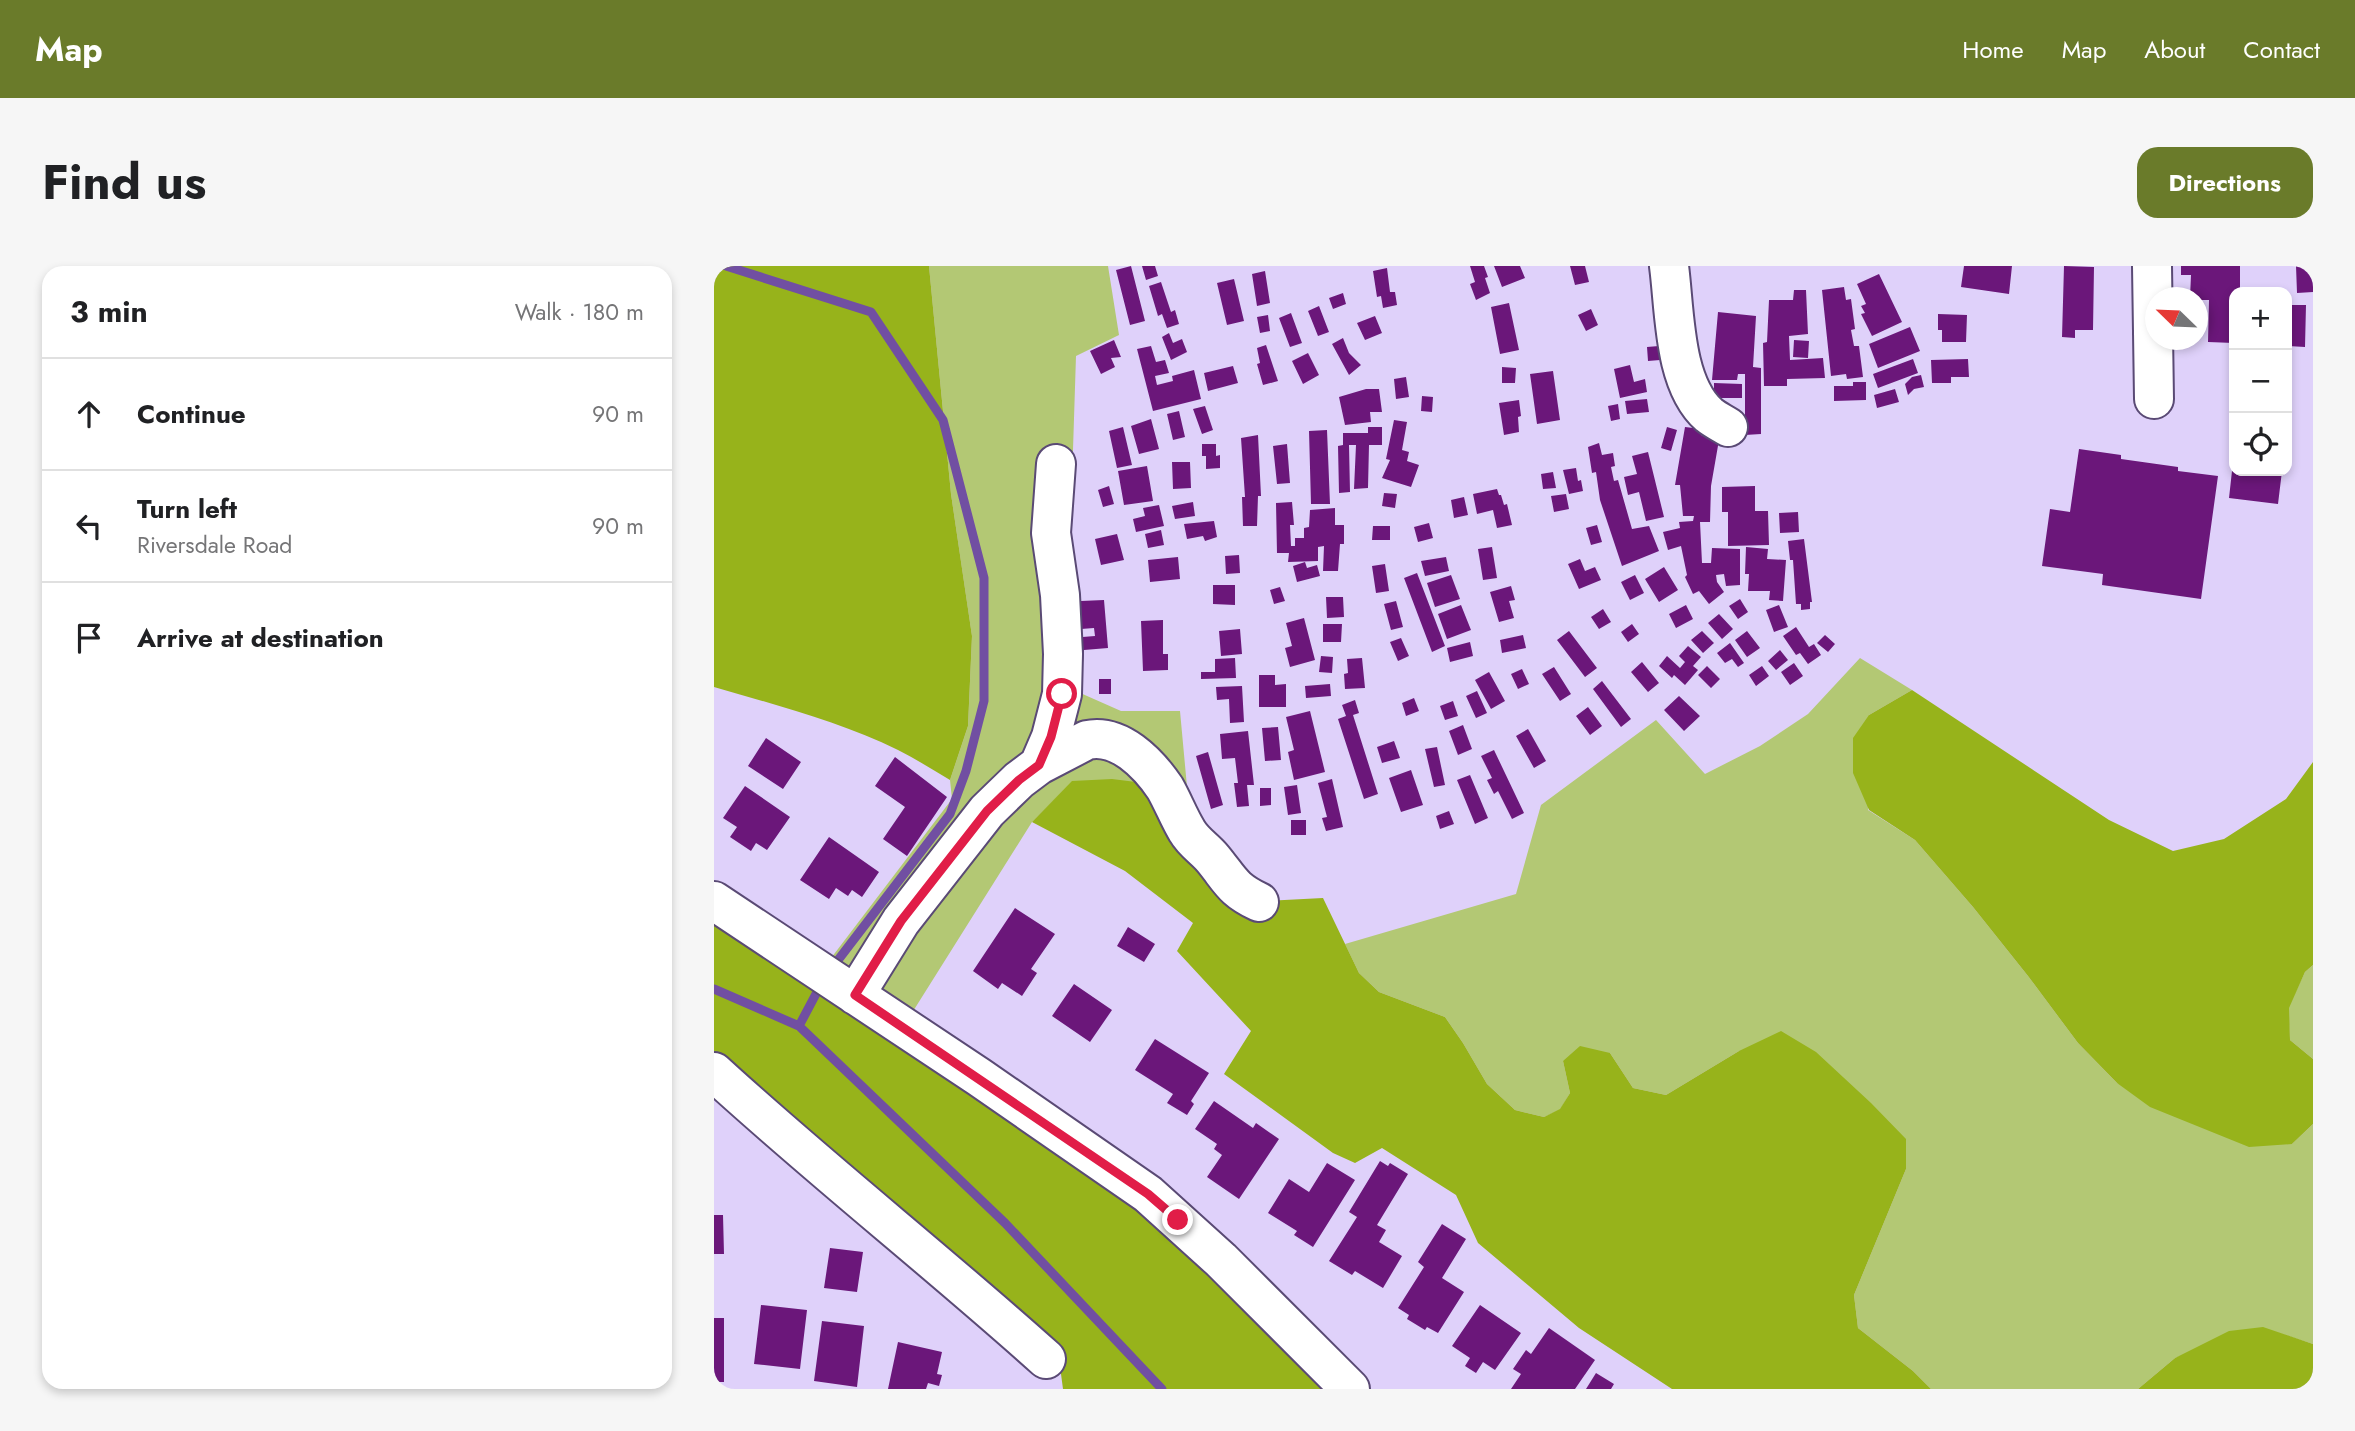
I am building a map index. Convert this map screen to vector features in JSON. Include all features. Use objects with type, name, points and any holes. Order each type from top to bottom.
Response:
[{"type":"street","points":[[1669,266],[1683,369],[1698,401],[1710,416],[1728,427]]},
{"type":"street","points":[[2152,266],[2154,399]]},
{"type":"street","points":[[1039,765],[1051,737],[1062,694],[1060,595],[1052,533],[1056,464]]},
{"type":"street","points":[[855,995],[901,921],[980,820],[1019,780],[1039,765],[1095,738],[1114,742],[1147,766],[1165,789],[1196,844],[1212,858],[1231,885],[1259,902]]},
{"type":"street","points":[[714,901],[1148,1194],[1221,1260],[1350,1389]]},
{"type":"street","points":[[714,1072],[832,1178],[974,1294],[1046,1359]]},
{"type":"green space","points":[[714,266],[929,266],[951,494],[972,636],[968,726],[950,780],[898,750],[854,731],[714,687]]},
{"type":"green space","points":[[929,266],[1108,266],[1119,335],[1076,356],[1067,638],[1069,688],[1121,711],[1180,711],[1191,830],[1073,781],[1032,822],[905,1024],[822,970],[952,799],[950,780],[968,726],[972,636],[951,494]]},
{"type":"green space","points":[[1860,658],[1912,690],[1869,715],[1868,810],[1915,840],[1973,907],[2078,1043],[2117,1083],[2292,1144],[2313,1124],[2313,1344],[2263,1328],[2175,1358],[2138,1389],[1931,1389],[1913,1371],[1858,1328],[1854,1295],[1906,1169],[1739,1051],[1666,1095],[1633,1088],[1610,1053],[1563,1061],[1570,1093],[1560,1110],[1544,1117],[1515,1110],[1487,1084],[1445,1017],[1379,992],[1359,973],[1345,944],[1516,894],[1541,805],[1656,720],[1705,774],[1760,746],[1808,714]]},
{"type":"green space","points":[[1912,690],[2109,820],[2173,851],[2224,839],[2286,799],[2313,762],[2313,965],[2305,972],[2289,1008],[2290,1040],[2313,1059],[2313,1124],[2292,1144],[2249,1147],[2150,1107],[2117,1083],[2078,1043],[1973,907],[1915,840],[1869,810],[1853,773],[1853,738],[1869,715]]},
{"type":"green space","points":[[1112,779],[1144,783],[1266,901],[1323,898],[1359,973],[1379,992],[1445,1017],[1487,1084],[1515,1110],[1544,1117],[1560,1109],[1570,1093],[1563,1061],[1580,1046],[1610,1053],[1633,1088],[1666,1095],[1739,1051],[1781,1031],[1816,1052],[1906,1139],[1906,1169],[1854,1295],[1858,1328],[1913,1371],[1931,1389],[1672,1389],[1579,1328],[1478,1243],[1456,1195],[1382,1148],[1355,1163],[1333,1153],[1224,1074],[1251,1031],[1177,951],[1193,923],[1125,871],[1032,822],[1072,781]]},
{"type":"green space","points":[[714,901],[983,1075],[1354,1389],[1063,1389],[1061,1374],[714,1075]]},
{"type":"green space","points":[[2313,965],[2313,1059],[2290,1040],[2288,1008],[2305,972]]},
{"type":"green space","points":[[2263,1327],[2313,1344],[2313,1389],[2138,1389],[2175,1358],[2229,1331]]},
{"type":"building","points":[[1131,266],[1145,321],[1130,325],[1116,270]]},
{"type":"building","points":[[1142,266],[1155,266],[1158,276],[1146,280]]},
{"type":"building","points":[[1470,266],[1484,266],[1488,277],[1485,278],[1490,293],[1476,300],[1470,284],[1475,282]]},
{"type":"building","points":[[1494,266],[1520,266],[1525,278],[1502,287]]},
{"type":"building","points":[[1570,266],[1585,266],[1589,282],[1575,285]]},
{"type":"building","points":[[1964,266],[2012,266],[2009,294],[1961,287]]},
{"type":"building","points":[[2064,266],[2094,267],[2093,330],[2075,330],[2075,338],[2062,337]]},
{"type":"building","points":[[2181,266],[2240,266],[2240,287],[2229,287],[2229,343],[2208,342],[2208,287],[2190,287],[2191,275],[2181,275]]},
{"type":"building","points":[[2296,266],[2313,266],[2313,292],[2297,293]]},
{"type":"building","points":[[1387,268],[1390,292],[1395,292],[1397,305],[1383,308],[1381,296],[1377,297],[1373,271]]},
{"type":"building","points":[[1265,271],[1270,303],[1257,306],[1252,274]]},
{"type":"building","points":[[1879,274],[1902,322],[1872,336],[1861,314],[1865,313],[1861,306],[1866,304],[1857,284]]},
{"type":"building","points":[[1234,279],[1244,321],[1227,325],[1217,283]]},
{"type":"building","points":[[1161,282],[1171,312],[1175,310],[1179,324],[1167,328],[1162,314],[1158,316],[1149,286]]},
{"type":"building","points":[[1844,287],[1846,300],[1851,299],[1855,329],[1851,330],[1854,346],[1859,346],[1863,377],[1847,379],[1846,374],[1831,376],[1822,290]]},
{"type":"building","points":[[1794,290],[1806,290],[1808,334],[1789,336],[1790,360],[1823,358],[1825,378],[1787,379],[1787,386],[1764,386],[1763,343],[1767,342],[1769,300],[1793,300]]},
{"type":"building","points":[[1343,293],[1346,304],[1333,309],[1329,298]]},
{"type":"building","points":[[1509,303],[1519,350],[1500,354],[1491,307]]},
{"type":"building","points":[[2292,305],[2306,305],[2305,347],[2292,346]]},
{"type":"building","points":[[1319,306],[1329,332],[1318,336],[1308,311]]},
{"type":"building","points":[[1591,309],[1598,325],[1586,331],[1578,315]]},
{"type":"building","points":[[1718,312],[1756,316],[1753,367],[1761,368],[1761,434],[1745,435],[1745,374],[1738,374],[1737,380],[1712,380]]},
{"type":"building","points":[[1291,313],[1302,343],[1290,347],[1279,318]]},
{"type":"building","points":[[1938,314],[1967,315],[1966,342],[1942,342],[1942,330],[1938,330]]},
{"type":"building","points":[[1268,315],[1270,331],[1260,333],[1257,317]]},
{"type":"building","points":[[1375,316],[1382,333],[1365,340],[1357,323]]},
{"type":"building","points":[[1910,327],[1920,351],[1878,368],[1869,344]]},
{"type":"building","points":[[1169,333],[1173,343],[1182,339],[1187,352],[1171,360],[1162,337]]},
{"type":"building","points":[[1343,338],[1349,353],[1361,365],[1349,375],[1332,344]]},
{"type":"building","points":[[1114,340],[1121,357],[1111,358],[1115,367],[1101,374],[1090,351]]},
{"type":"building","points":[[1794,340],[1809,341],[1808,358],[1793,357]]},
{"type":"building","points":[[1266,345],[1278,381],[1263,385],[1257,364],[1260,363],[1257,348]]},
{"type":"building","points":[[1151,346],[1156,362],[1165,360],[1169,373],[1155,376],[1157,385],[1173,381],[1172,376],[1194,370],[1201,399],[1153,411],[1137,349]]},
{"type":"building","points":[[1659,346],[1660,360],[1648,361],[1647,347]]},
{"type":"building","points":[[1308,353],[1319,375],[1303,384],[1292,361]]},
{"type":"building","points":[[1913,359],[1918,373],[1878,388],[1873,374]]},
{"type":"building","points":[[1968,359],[1969,377],[1951,377],[1951,383],[1932,383],[1931,360]]},
{"type":"building","points":[[1630,365],[1634,382],[1645,379],[1647,392],[1620,398],[1614,369]]},
{"type":"building","points":[[1233,366],[1238,383],[1208,391],[1204,373]]},
{"type":"building","points":[[1502,367],[1516,368],[1515,383],[1502,383]]},
{"type":"building","points":[[1553,371],[1560,420],[1537,424],[1530,374]]},
{"type":"building","points":[[1921,375],[1924,387],[1914,389],[1908,395],[1905,384],[1912,377]]},
{"type":"building","points":[[1406,377],[1409,397],[1396,399],[1394,379]]},
{"type":"building","points":[[1853,382],[1866,382],[1866,400],[1834,401],[1834,386],[1853,386]]},
{"type":"building","points":[[1714,383],[1742,384],[1742,398],[1714,398]]},
{"type":"building","points":[[1366,389],[1379,389],[1382,412],[1370,412],[1371,422],[1345,425],[1339,397]]},
{"type":"building","points":[[1895,389],[1899,402],[1877,408],[1874,395]]},
{"type":"building","points":[[1422,396],[1433,397],[1432,412],[1421,411]]},
{"type":"building","points":[[1647,399],[1649,412],[1627,414],[1625,401]]},
{"type":"building","points":[[1519,400],[1519,432],[1504,435],[1499,403]]},
{"type":"building","points":[[1618,404],[1620,419],[1611,421],[1608,406]]},
{"type":"building","points":[[1205,406],[1213,430],[1202,434],[1193,409]]},
{"type":"building","points":[[1179,411],[1185,437],[1173,440],[1167,414]]},
{"type":"building","points":[[1151,419],[1159,449],[1139,454],[1131,426]]},
{"type":"building","points":[[1394,420],[1407,422],[1402,450],[1409,452],[1407,461],[1419,465],[1411,487],[1382,478],[1390,460],[1386,459]]},
{"type":"building","points":[[1123,427],[1132,465],[1117,468],[1109,431]]},
{"type":"building","points":[[1368,427],[1382,427],[1382,445],[1369,445],[1368,488],[1354,489],[1356,445],[1349,445],[1350,492],[1339,493],[1338,446],[1343,445],[1343,433],[1368,433]]},
{"type":"building","points":[[1667,427],[1677,430],[1671,451],[1661,448]]},
{"type":"building","points":[[1685,427],[1702,429],[1701,435],[1719,440],[1711,486],[1710,522],[1700,522],[1702,563],[1711,563],[1712,548],[1740,549],[1740,585],[1726,586],[1724,574],[1716,575],[1724,592],[1709,604],[1699,591],[1693,594],[1685,577],[1687,575],[1681,546],[1668,550],[1663,532],[1680,528],[1679,522],[1693,521],[1694,516],[1683,516],[1680,485],[1675,485]]},
{"type":"building","points":[[1327,430],[1330,504],[1311,504],[1309,431]]},
{"type":"building","points":[[1258,435],[1261,496],[1258,496],[1257,526],[1243,526],[1242,497],[1245,497],[1241,438]]},
{"type":"building","points":[[1599,443],[1602,455],[1613,453],[1615,466],[1611,467],[1614,481],[1618,480],[1632,529],[1649,526],[1659,551],[1622,566],[1600,500],[1596,472],[1592,473],[1588,447]]},
{"type":"building","points":[[1202,444],[1216,444],[1216,456],[1220,455],[1220,468],[1206,469]]},
{"type":"building","points":[[1287,444],[1290,483],[1277,484],[1273,446]]},
{"type":"building","points":[[2079,449],[2121,455],[2121,459],[2178,467],[2178,471],[2218,476],[2201,599],[2102,585],[2103,574],[2042,566],[2050,509],[2070,512]]},
{"type":"building","points":[[1648,452],[1664,517],[1646,521],[1639,492],[1628,495],[1624,477],[1637,474],[1632,456]]},
{"type":"building","points":[[1172,462],[1190,462],[1191,488],[1173,489]]},
{"type":"building","points":[[1147,466],[1153,501],[1124,505],[1118,471]]},
{"type":"building","points":[[1576,468],[1583,491],[1569,494],[1563,470]]},
{"type":"building","points":[[1553,472],[1556,488],[1543,489],[1541,474]]},
{"type":"building","points":[[2231,476],[2281,476],[2278,504],[2229,498]]},
{"type":"building","points":[[1109,486],[1114,504],[1103,507],[1098,490]]},
{"type":"building","points":[[1755,486],[1755,511],[1768,511],[1769,545],[1728,546],[1728,512],[1722,512],[1722,487]]},
{"type":"building","points":[[1497,489],[1504,505],[1507,504],[1512,525],[1497,528],[1493,510],[1477,514],[1473,494]]},
{"type":"building","points":[[1384,493],[1397,494],[1395,508],[1382,506]]},
{"type":"building","points":[[1566,494],[1569,509],[1554,512],[1551,496]]},
{"type":"building","points":[[1464,497],[1468,515],[1454,518],[1451,500]]},
{"type":"building","points":[[1193,502],[1195,516],[1175,519],[1172,506]]},
{"type":"building","points":[[1292,502],[1294,525],[1290,525],[1291,546],[1295,546],[1295,538],[1304,538],[1304,528],[1309,527],[1310,510],[1335,508],[1335,525],[1344,525],[1344,544],[1340,544],[1338,571],[1323,571],[1324,546],[1318,547],[1318,561],[1288,562],[1289,553],[1277,553],[1276,503]]},
{"type":"building","points":[[1159,505],[1164,526],[1136,532],[1133,519],[1145,516],[1143,508]]},
{"type":"building","points":[[1798,512],[1799,532],[1780,533],[1779,513]]},
{"type":"building","points":[[1214,521],[1217,537],[1205,541],[1203,536],[1187,539],[1184,524]]},
{"type":"building","points":[[1429,523],[1433,538],[1418,542],[1414,527]]},
{"type":"building","points":[[1597,525],[1602,542],[1591,545],[1586,528]]},
{"type":"building","points":[[1373,526],[1390,526],[1390,540],[1372,540]]},
{"type":"building","points":[[1161,530],[1164,545],[1148,548],[1145,534]]},
{"type":"building","points":[[1117,534],[1124,560],[1101,565],[1095,539]]},
{"type":"building","points":[[1804,539],[1812,602],[1810,609],[1801,610],[1801,604],[1796,604],[1793,560],[1790,560],[1788,541]]},
{"type":"building","points":[[1492,547],[1497,578],[1483,580],[1478,549]]},
{"type":"building","points":[[1746,547],[1768,549],[1767,559],[1786,560],[1783,601],[1769,600],[1770,591],[1748,591],[1749,574],[1745,574]]},
{"type":"building","points":[[1239,555],[1240,573],[1226,574],[1225,556]]},
{"type":"building","points":[[1178,557],[1180,579],[1150,582],[1148,560]]},
{"type":"building","points":[[1446,557],[1449,571],[1425,576],[1421,561]]},
{"type":"building","points":[[1580,559],[1585,571],[1595,567],[1601,580],[1579,589],[1568,564]]},
{"type":"building","points":[[1305,562],[1307,568],[1317,565],[1320,576],[1297,582],[1293,566]]},
{"type":"building","points":[[1385,564],[1389,591],[1376,593],[1372,566]]},
{"type":"building","points":[[1664,567],[1678,590],[1659,602],[1645,579]]},
{"type":"building","points":[[1417,573],[1445,646],[1432,652],[1404,578]]},
{"type":"building","points":[[1451,575],[1460,599],[1435,607],[1427,583]]},
{"type":"building","points":[[1635,575],[1644,593],[1630,600],[1621,582]]},
{"type":"building","points":[[1213,585],[1235,585],[1235,605],[1213,604]]},
{"type":"building","points":[[1511,586],[1515,600],[1509,601],[1514,618],[1499,622],[1490,592]]},
{"type":"building","points":[[1280,587],[1285,601],[1274,604],[1270,590]]},
{"type":"building","points":[[1326,597],[1343,597],[1344,617],[1327,618]]},
{"type":"building","points":[[1740,599],[1748,612],[1738,619],[1729,606]]},
{"type":"building","points":[[1104,600],[1108,648],[1084,650],[1083,662],[1069,662],[1070,638],[1095,636],[1094,628],[1081,629],[1081,601]]},
{"type":"building","points":[[1396,601],[1403,627],[1391,630],[1384,604]]},
{"type":"building","points":[[1461,605],[1471,630],[1447,639],[1438,614]]},
{"type":"building","points":[[1686,605],[1693,619],[1676,628],[1669,614]]},
{"type":"building","points":[[1779,605],[1788,627],[1774,632],[1766,610]]},
{"type":"building","points":[[1603,609],[1611,622],[1599,629],[1591,617]]},
{"type":"building","points":[[1719,614],[1733,629],[1722,639],[1708,623]]},
{"type":"building","points":[[1304,618],[1315,660],[1290,667],[1285,648],[1292,646],[1286,623]]},
{"type":"building","points":[[1163,620],[1163,654],[1168,654],[1168,670],[1143,671],[1141,621]]},
{"type":"building","points":[[1323,624],[1342,624],[1341,642],[1323,642]]},
{"type":"building","points":[[1632,624],[1639,634],[1628,642],[1621,632]]},
{"type":"building","points":[[1796,627],[1809,647],[1814,644],[1821,655],[1808,664],[1800,653],[1796,655],[1783,636]]},
{"type":"building","points":[[1240,629],[1242,654],[1221,656],[1219,631]]},
{"type":"building","points":[[1569,631],[1597,668],[1585,677],[1557,640]]},
{"type":"building","points":[[1702,631],[1714,643],[1703,653],[1691,640]]},
{"type":"building","points":[[1747,631],[1760,648],[1747,657],[1735,640]]},
{"type":"building","points":[[1523,635],[1526,648],[1502,653],[1500,640]]},
{"type":"building","points":[[1825,635],[1835,644],[1828,652],[1817,643]]},
{"type":"building","points":[[1401,638],[1409,656],[1398,661],[1390,642]]},
{"type":"building","points":[[1470,642],[1473,656],[1450,662],[1447,648]]},
{"type":"building","points":[[1730,643],[1744,663],[1738,667],[1732,659],[1725,663],[1717,653]]},
{"type":"building","points":[[1688,646],[1701,657],[1693,666],[1698,670],[1685,685],[1659,666],[1667,656],[1680,668],[1685,662],[1679,656]]},
{"type":"building","points":[[1780,650],[1788,660],[1776,670],[1768,661]]},
{"type":"building","points":[[1321,656],[1333,657],[1332,673],[1319,672]]},
{"type":"building","points":[[1235,658],[1236,678],[1201,679],[1201,672],[1215,672],[1215,659]]},
{"type":"building","points":[[1362,658],[1365,688],[1345,689],[1347,659]]},
{"type":"building","points":[[1642,662],[1659,683],[1648,692],[1631,672]]},
{"type":"building","points":[[1794,663],[1803,676],[1790,685],[1781,672]]},
{"type":"building","points":[[1707,666],[1720,679],[1711,688],[1698,675]]},
{"type":"building","points":[[1762,666],[1769,676],[1756,686],[1749,675]]},
{"type":"building","points":[[1554,667],[1571,694],[1560,701],[1542,674]]},
{"type":"building","points":[[1522,669],[1529,684],[1518,689],[1511,674]]},
{"type":"building","points":[[1489,672],[1505,701],[1491,709],[1475,680]]},
{"type":"building","points":[[1259,675],[1275,675],[1275,685],[1286,684],[1286,707],[1259,707]]},
{"type":"building","points":[[1099,679],[1111,679],[1111,694],[1099,694]]},
{"type":"building","points":[[1602,681],[1631,719],[1621,727],[1593,689]]},
{"type":"building","points":[[1330,684],[1331,696],[1306,698],[1305,686]]},
{"type":"building","points":[[1242,686],[1244,722],[1230,723],[1229,699],[1217,700],[1216,687]]},
{"type":"building","points":[[1477,691],[1487,713],[1476,718],[1466,696]]},
{"type":"building","points":[[1679,696],[1700,716],[1684,731],[1664,710]]},
{"type":"building","points":[[1414,698],[1419,711],[1406,716],[1402,703]]},
{"type":"building","points":[[1355,700],[1359,713],[1353,715],[1378,794],[1364,799],[1338,719],[1346,716],[1342,705]]},
{"type":"building","points":[[1453,701],[1458,716],[1445,720],[1440,706]]},
{"type":"building","points":[[1588,707],[1602,726],[1590,735],[1576,716]]},
{"type":"building","points":[[1310,711],[1325,772],[1294,780],[1288,752],[1294,750],[1286,717]]},
{"type":"building","points":[[1463,725],[1472,749],[1458,755],[1449,731]]},
{"type":"building","points":[[1278,727],[1281,760],[1265,761],[1262,728]]},
{"type":"building","points":[[1528,729],[1546,761],[1534,768],[1516,736]]},
{"type":"building","points":[[1248,731],[1254,785],[1247,785],[1249,806],[1237,807],[1235,758],[1222,759],[1220,734]]},
{"type":"building","points":[[766,738],[801,762],[783,789],[748,766]]},
{"type":"building","points":[[1394,741],[1400,758],[1382,763],[1377,747]]},
{"type":"building","points":[[1437,747],[1445,785],[1434,787],[1425,749]]},
{"type":"building","points":[[1494,750],[1524,813],[1512,819],[1498,791],[1494,794],[1487,780],[1492,778],[1481,756]]},
{"type":"building","points":[[1208,752],[1223,805],[1211,809],[1196,756]]},
{"type":"building","points":[[895,757],[947,797],[907,856],[883,839],[905,807],[875,786]]},
{"type":"building","points":[[1411,770],[1423,805],[1401,812],[1389,778]]},
{"type":"building","points":[[1470,775],[1488,818],[1475,824],[1457,780]]},
{"type":"building","points":[[1332,779],[1343,827],[1326,831],[1322,818],[1327,817],[1318,783]]},
{"type":"building","points":[[1297,785],[1301,813],[1288,815],[1284,787]]},
{"type":"building","points":[[745,786],[790,817],[767,850],[756,843],[751,851],[730,837],[737,827],[723,818]]},
{"type":"building","points":[[1260,788],[1271,788],[1271,805],[1260,806]]},
{"type":"building","points":[[1449,811],[1454,824],[1440,829],[1436,816]]},
{"type":"building","points":[[1291,820],[1306,820],[1306,835],[1291,835]]},
{"type":"building","points":[[829,837],[879,872],[862,897],[852,890],[848,896],[836,888],[829,899],[800,880]]},
{"type":"building","points":[[1015,908],[1055,934],[1031,969],[1037,973],[1022,996],[1002,983],[998,989],[973,971]]},
{"type":"building","points":[[1128,927],[1155,944],[1144,962],[1117,946]]},
{"type":"building","points":[[1074,984],[1112,1010],[1090,1042],[1052,1016]]},
{"type":"building","points":[[1155,1039],[1209,1073],[1191,1101],[1194,1104],[1187,1115],[1167,1103],[1173,1094],[1135,1070]]},
{"type":"building","points":[[1214,1101],[1253,1128],[1256,1123],[1279,1139],[1239,1199],[1207,1177],[1222,1155],[1214,1149],[1217,1144],[1195,1129]]},
{"type":"building","points":[[1380,1161],[1388,1166],[1390,1163],[1408,1174],[1377,1225],[1386,1230],[1379,1242],[1402,1256],[1383,1288],[1355,1271],[1352,1275],[1329,1261],[1357,1217],[1349,1212]]},
{"type":"building","points":[[1327,1163],[1355,1180],[1313,1247],[1294,1235],[1297,1231],[1268,1213],[1289,1179],[1309,1192]]},
{"type":"building","points":[[714,1215],[723,1215],[724,1254],[714,1254]]},
{"type":"building","points":[[1442,1224],[1466,1239],[1442,1278],[1464,1292],[1438,1333],[1427,1327],[1425,1330],[1407,1319],[1409,1315],[1398,1308],[1424,1267],[1418,1262]]},
{"type":"building","points":[[830,1248],[863,1252],[857,1292],[824,1288]]},
{"type":"building","points":[[761,1305],[807,1310],[800,1369],[754,1364]]},
{"type":"building","points":[[1480,1305],[1521,1333],[1495,1370],[1483,1362],[1476,1373],[1465,1366],[1470,1358],[1452,1346]]},
{"type":"building","points":[[714,1318],[724,1318],[724,1382],[714,1382]]},
{"type":"building","points":[[822,1321],[864,1326],[857,1387],[814,1381]]},
{"type":"building","points":[[1549,1328],[1595,1360],[1575,1389],[1511,1389],[1521,1374],[1513,1369],[1526,1350],[1531,1354]]},
{"type":"building","points":[[898,1342],[942,1352],[937,1374],[942,1375],[939,1386],[928,1383],[926,1389],[888,1389]]},
{"type":"building","points":[[1596,1373],[1614,1384],[1611,1389],[1586,1389]]},
{"type":"waterway","points":[[726,266],[871,312],[943,420],[984,578],[984,701],[966,771],[950,814],[835,964]]},
{"type":"waterway","points":[[714,989],[799,1026],[1005,1223],[1162,1389]]},
{"type":"waterway","points":[[799,1026],[817,992]]},
{"type":"route","points":[[1062,694],[1051,737],[1039,765],[987,811],[901,921],[855,995],[1148,1194],[1178,1220]]}]
